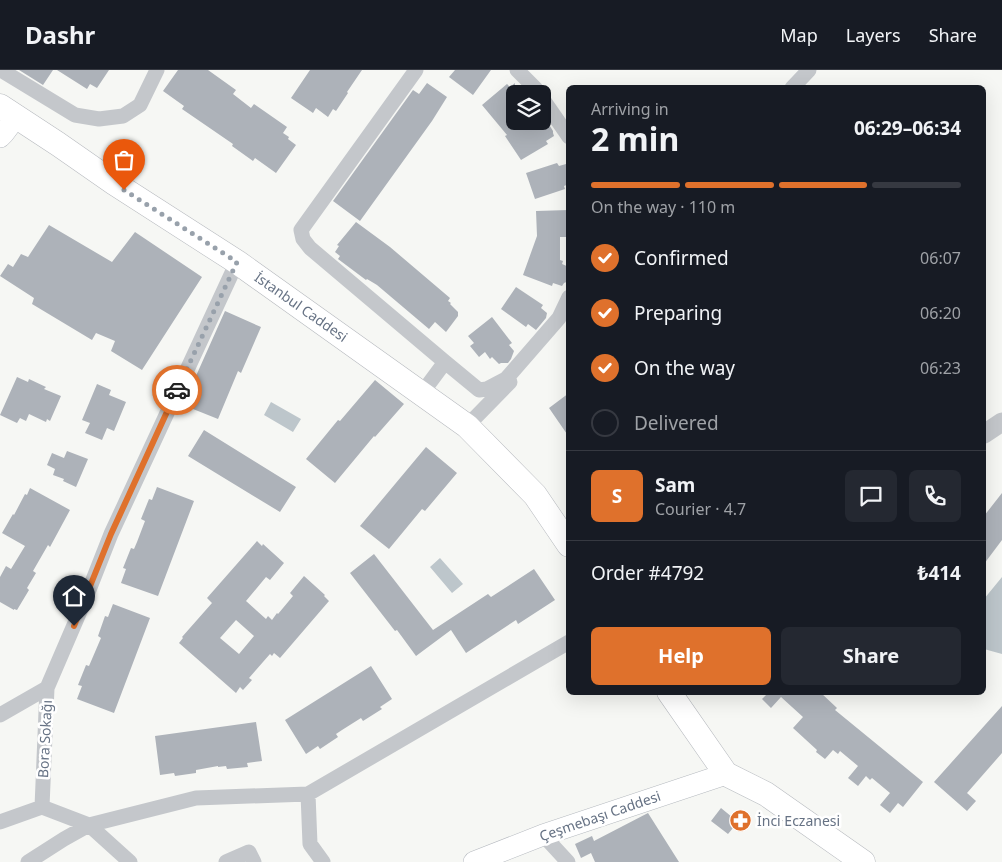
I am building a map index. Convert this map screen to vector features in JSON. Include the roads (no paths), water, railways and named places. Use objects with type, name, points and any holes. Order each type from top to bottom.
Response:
[{"type":"main road","points":[[0,137],[4,133],[8,112]]},
{"type":"main road","name":"İstanbul Caddesi","points":[[8,112],[58,144],[114,184],[237,262],[467,426],[535,495],[566,541]]},
{"type":"main road","points":[[671,695],[726,774],[766,794],[863,862]]},
{"type":"main road","name":"Çeşmebaşı Caddesi","points":[[474,862],[544,835],[726,774]]},
{"type":"street","points":[[1,70],[75,115],[100,119],[124,116],[140,105],[157,70]]},
{"type":"street","points":[[416,70],[301,230],[303,239],[310,248],[479,390],[487,389],[506,379],[559,318],[566,303]]},
{"type":"street","points":[[516,70],[532,85]]},
{"type":"street","points":[[795,85],[809,70]]},
{"type":"street","points":[[551,111],[566,133]]},
{"type":"street","name":"Bora Sokağı","points":[[42,807],[47,688],[111,534],[237,262]]},
{"type":"street","points":[[467,426],[566,325]]},
{"type":"street","points":[[422,393],[445,362]]},
{"type":"street","points":[[986,433],[1002,422]]},
{"type":"street","points":[[28,862],[89,825],[196,798],[308,794],[566,644]]},
{"type":"street","points":[[0,715],[47,688]]},
{"type":"street","points":[[308,794],[310,844],[323,862]]},
{"type":"street","points":[[0,822],[42,807],[89,825],[130,862]]},
{"type":"street","points":[[544,835],[568,862]]},
{"type":"street","points":[[226,862],[249,852],[254,862]]},
{"type":"place","name":"İnci Eczanesi","points":[[741,821]]}]
